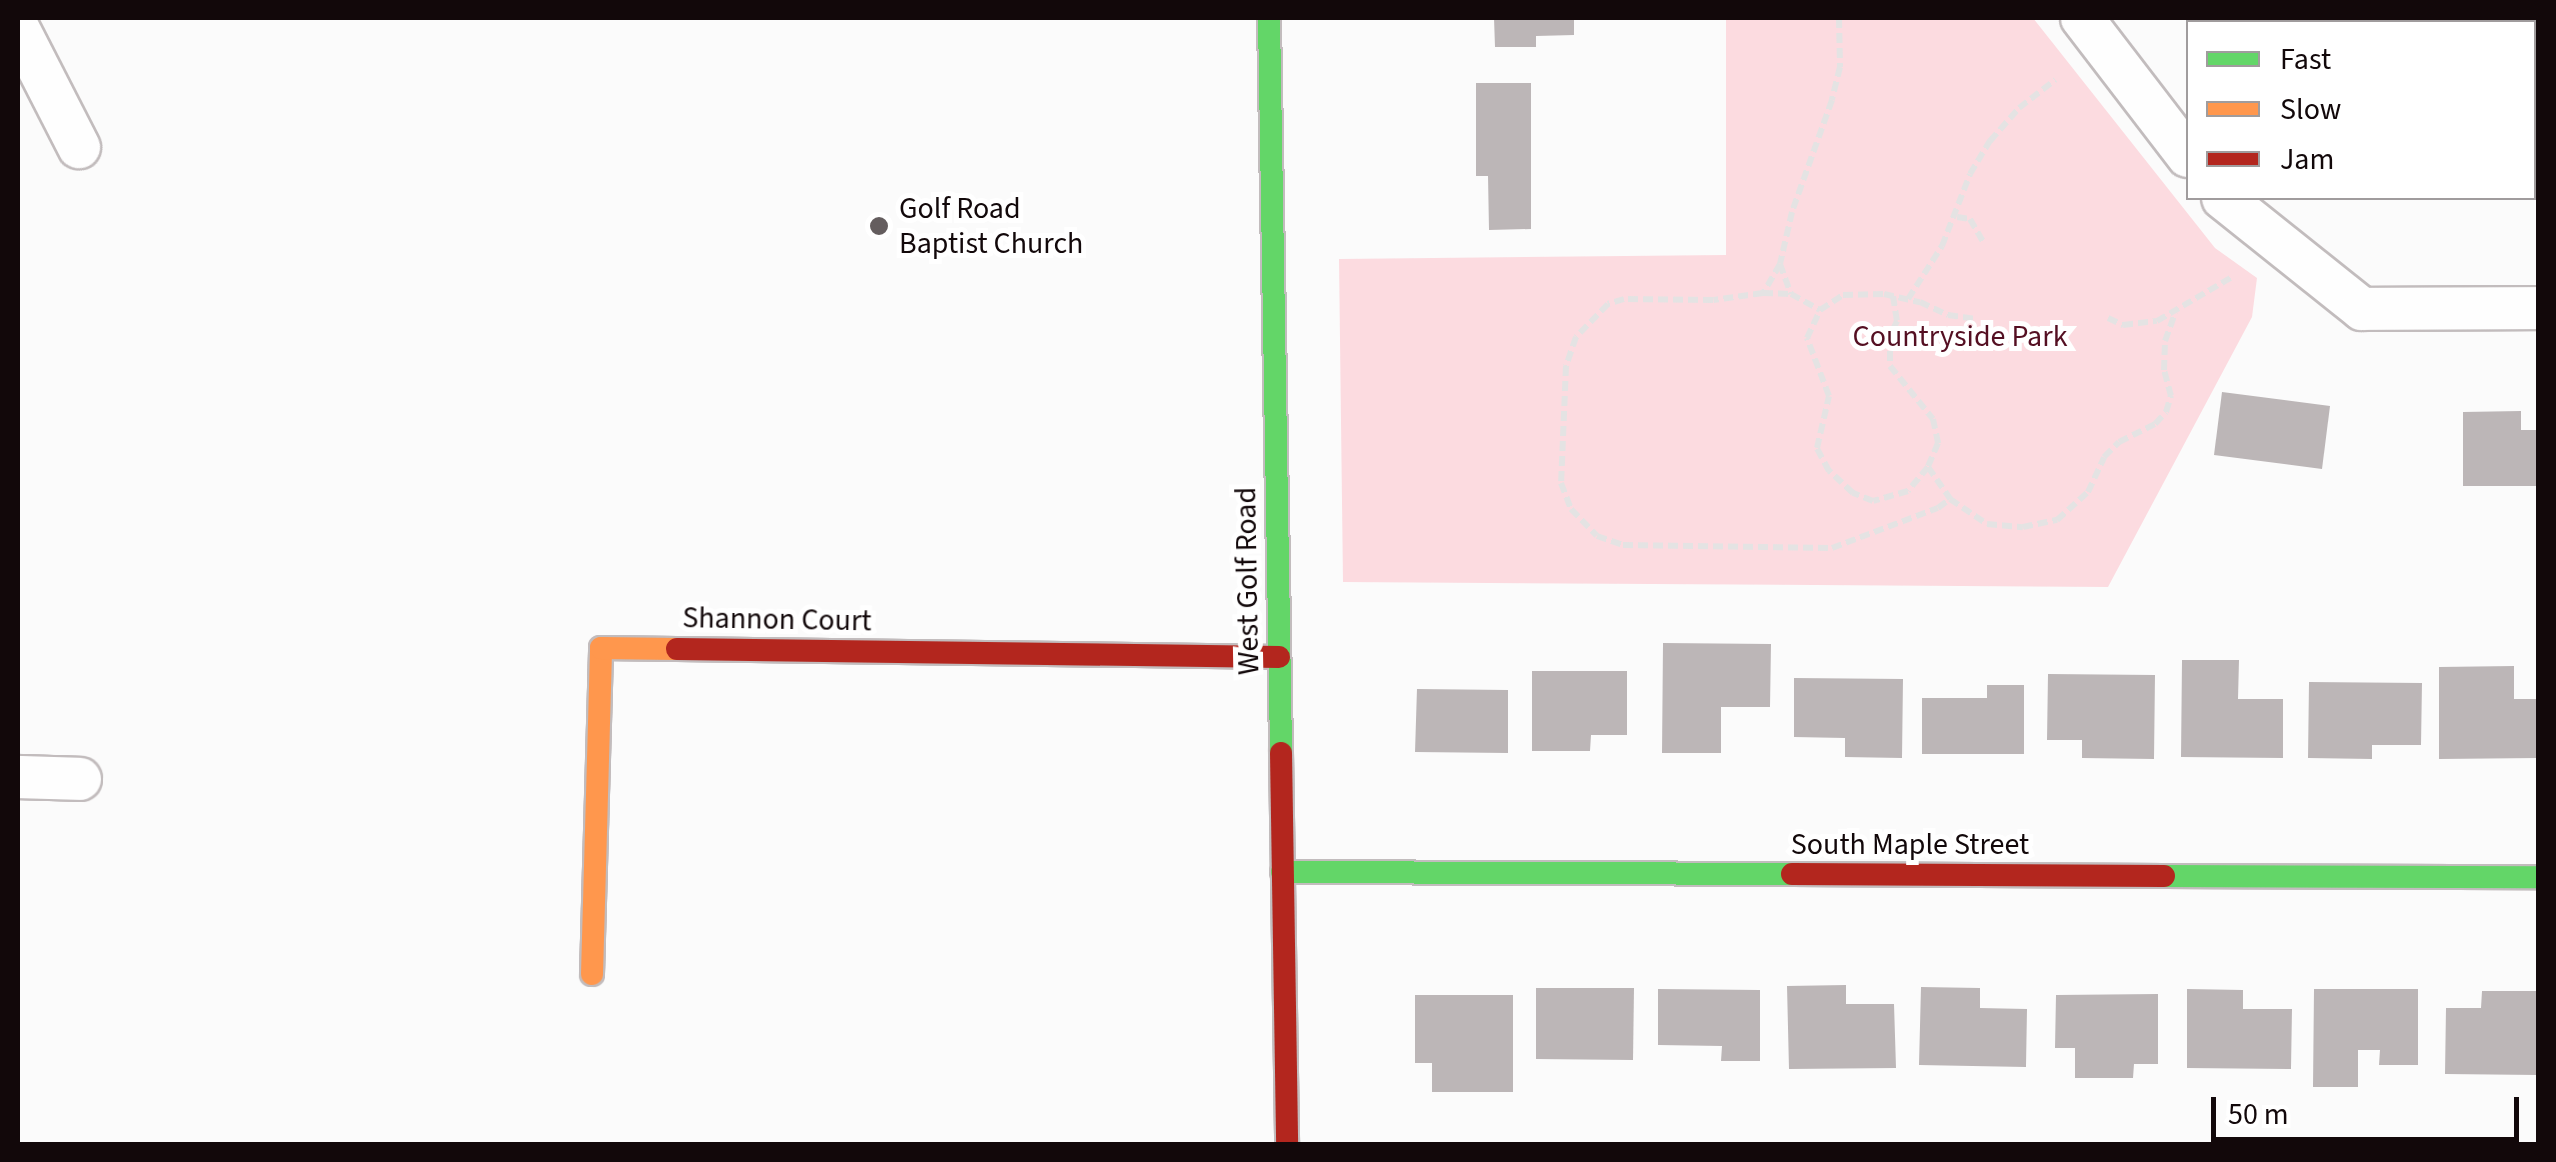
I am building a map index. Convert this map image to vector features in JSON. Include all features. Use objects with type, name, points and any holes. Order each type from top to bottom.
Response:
[{"type":"street","name":"West Golf Road","points":[[1269,18],[1286,1144]]},
{"type":"street","points":[[2082,18],[2186,153]]},
{"type":"street","points":[[18,28],[78,147]]},
{"type":"street","points":[[2225,200],[2362,309],[2538,308]]},
{"type":"street","name":"Shannon Court","points":[[592,974],[601,648],[1279,657]]},
{"type":"street","points":[[18,776],[80,778]]},
{"type":"street","name":"South Maple Street","points":[[1282,872],[2538,877]]},
{"type":"path","points":[[1764,293],[1780,264],[1840,68],[1838,18]]},
{"type":"path","points":[[1907,300],[1956,217],[1970,174],[1990,141],[2018,108],[2054,80]]},
{"type":"path","points":[[1956,217],[1970,219],[1984,244]]},
{"type":"path","points":[[1780,264],[1792,294]]},
{"type":"path","points":[[2108,318],[2122,325],[2138,326],[2175,313],[2232,277]]},
{"type":"path","points":[[1820,310],[1792,294],[1764,293],[1714,300],[1624,299],[1608,304],[1576,336],[1566,366],[1559,458],[1561,483],[1570,509],[1598,536],[1622,545],[1832,548],[1938,508],[1950,499]]},
{"type":"path","points":[[1893,296],[1897,321],[1890,336],[1890,366],[1904,387],[1919,398],[1938,430],[1936,454],[1908,492],[1873,501],[1854,492],[1828,471],[1817,448],[1828,396],[1807,338],[1820,310],[1843,296],[1893,296],[1948,315],[1976,319]]},
{"type":"path","points":[[1928,467],[1950,499],[1987,524],[2040,525],[2075,506],[2088,492],[2104,457],[2166,412],[2170,396],[2165,341],[2175,313]]},
{"type":"green space","name":"Countryside Park","points":[[1726,18],[2033,18],[2215,248],[2257,278],[2252,317],[2108,587],[1343,582],[1339,259],[1726,255]]},
{"type":"building","points":[[1494,18],[1574,18],[1574,35],[1536,36],[1536,47],[1495,47]]},
{"type":"building","points":[[2293,18],[2422,18],[2419,20],[2290,20]]},
{"type":"building","points":[[1476,83],[1531,83],[1531,229],[1489,230],[1488,176],[1476,176]]},
{"type":"building","points":[[2536,104],[2538,104],[2536,168]]},
{"type":"building","points":[[2222,392],[2330,406],[2322,469],[2214,455]]},
{"type":"building","points":[[2521,411],[2521,430],[2538,430],[2538,486],[2463,486],[2463,412]]},
{"type":"building","points":[[1663,643],[1771,644],[1770,707],[1721,707],[1721,753],[1662,753]]},
{"type":"building","points":[[2182,660],[2239,660],[2238,699],[2283,699],[2283,758],[2181,757]]},
{"type":"building","points":[[2514,666],[2514,699],[2538,699],[2538,758],[2439,759],[2439,667]]},
{"type":"building","points":[[1532,671],[1627,671],[1627,735],[1591,735],[1590,751],[1532,751]]},
{"type":"building","points":[[2048,674],[2155,675],[2154,759],[2082,758],[2082,740],[2047,740]]},
{"type":"building","points":[[1794,678],[1903,679],[1902,758],[1845,757],[1845,738],[1794,737]]},
{"type":"building","points":[[2309,682],[2422,683],[2421,745],[2372,745],[2372,759],[2308,758]]},
{"type":"building","points":[[1987,685],[2024,685],[2024,754],[1922,754],[1922,698],[1987,698]]},
{"type":"building","points":[[1417,689],[1508,690],[1508,753],[1415,752]]},
{"type":"building","points":[[1846,985],[1846,1004],[1894,1004],[1896,1068],[1789,1069],[1787,986]]},
{"type":"building","points":[[1921,987],[1980,988],[1980,1008],[2027,1009],[2026,1067],[1919,1065]]},
{"type":"building","points":[[1536,988],[1634,988],[1633,1060],[1536,1059]]},
{"type":"building","points":[[1658,989],[1760,990],[1760,1061],[1721,1061],[1722,1046],[1658,1045]]},
{"type":"building","points":[[2187,989],[2243,990],[2243,1009],[2292,1009],[2291,1069],[2187,1068]]},
{"type":"building","points":[[2314,989],[2418,989],[2418,1065],[2379,1065],[2380,1050],[2358,1050],[2358,1087],[2313,1087]]},
{"type":"building","points":[[2482,991],[2538,991],[2538,1075],[2445,1074],[2446,1008],[2481,1008]]},
{"type":"building","points":[[2158,994],[2158,1064],[2134,1064],[2133,1078],[2075,1078],[2075,1048],[2055,1048],[2056,995]]},
{"type":"building","points":[[1415,995],[1513,995],[1513,1092],[1432,1092],[1432,1063],[1415,1063]]},
{"type":"traffic: fast","points":[[1269,18],[1281,753]]},
{"type":"traffic: fast","points":[[1282,872],[1792,874]]},
{"type":"traffic: fast","points":[[2164,876],[2538,877]]},
{"type":"traffic: slow","points":[[592,974],[601,648],[677,649]]},
{"type":"traffic: jam","points":[[677,649],[1279,657]]},
{"type":"traffic: jam","points":[[1281,753],[1287,1144]]},
{"type":"traffic: jam","points":[[1792,874],[2164,876]]},
{"type":"place","name":"Golf Road Baptist Church","points":[[879,226]]}]
